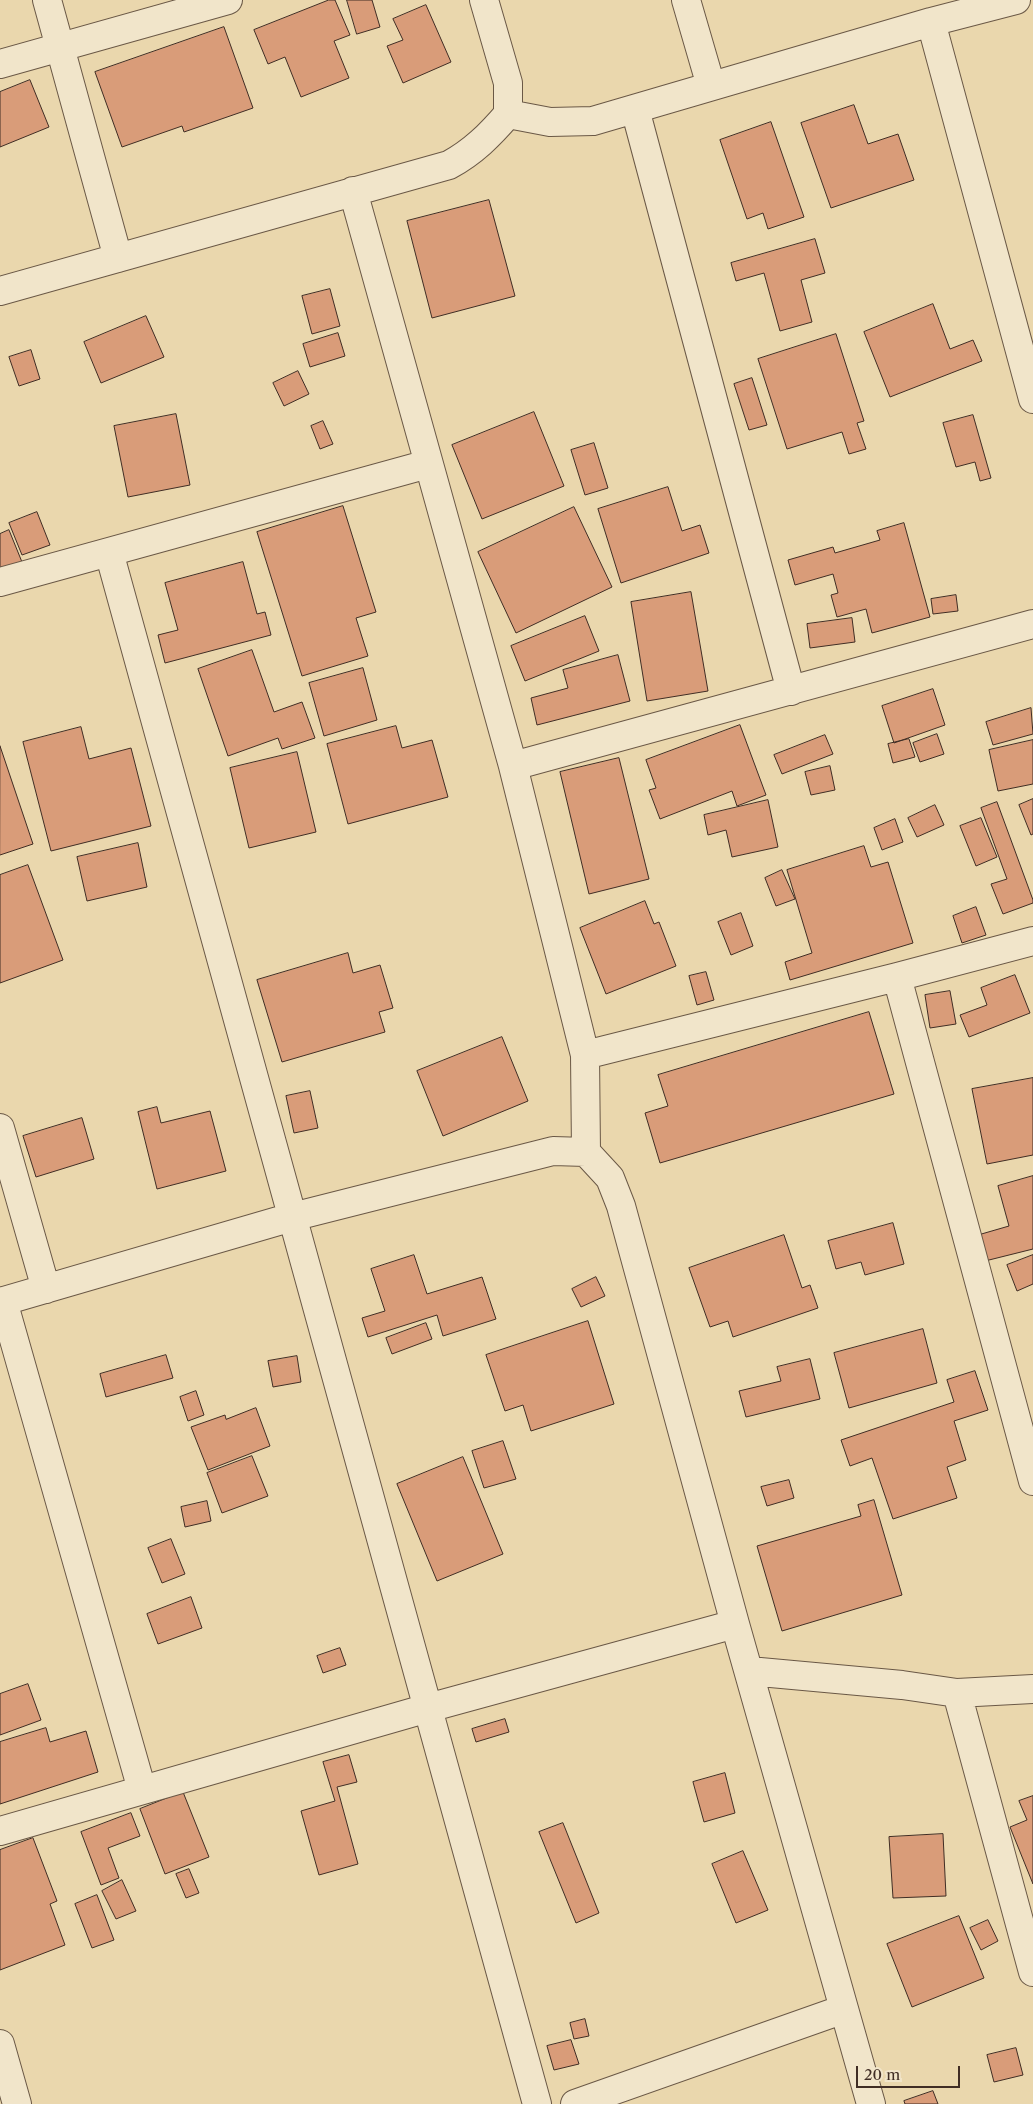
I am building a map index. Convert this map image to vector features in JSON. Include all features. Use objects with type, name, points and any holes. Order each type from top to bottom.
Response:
[{"type":"street","points":[[47,0],[118,258]]},
{"type":"street","points":[[0,64],[228,0]]},
{"type":"street","points":[[0,291],[449,165],[466,156],[488,138],[508,114],[508,83],[484,0]]},
{"type":"street","points":[[686,0],[711,86]]},
{"type":"street","points":[[508,114],[550,122],[592,121],[947,13],[1016,0]]},
{"type":"street","points":[[947,13],[1033,399]]},
{"type":"street","points":[[635,108],[791,691]]},
{"type":"street","points":[[353,192],[513,766],[585,1055],[586,1152],[610,1178],[621,1206],[735,1624],[871,2104]]},
{"type":"street","points":[[0,582],[428,464]]},
{"type":"street","points":[[109,552],[537,2104]]},
{"type":"street","points":[[513,766],[1033,624]]},
{"type":"street","points":[[585,1055],[1033,941]]},
{"type":"street","points":[[897,977],[1033,1481]]},
{"type":"street","points":[[0,1128],[46,1289]]},
{"type":"street","points":[[142,1790],[2,1302],[292,1217],[553,1151],[586,1152]]},
{"type":"street","points":[[0,1831],[428,1708],[735,1624]]},
{"type":"street","points":[[749,1671],[902,1685],[956,1693],[1033,1689]]},
{"type":"street","points":[[956,1693],[1033,1972]]},
{"type":"street","points":[[575,2104],[844,2010]]},
{"type":"street","points":[[0,2044],[10,2097]]},
{"type":"building","points":[[329,0],[335,0],[350,35],[334,41],[349,78],[301,97],[285,57],[268,64],[254,30]]},
{"type":"building","points":[[347,0],[372,0],[380,27],[357,34]]},
{"type":"building","points":[[426,5],[451,62],[403,83],[387,46],[403,40],[393,19]]},
{"type":"building","points":[[224,27],[253,108],[184,132],[182,126],[122,147],[95,72]]},
{"type":"building","points":[[30,80],[49,127],[0,147],[0,92]]},
{"type":"building","points":[[854,105],[868,144],[898,134],[914,180],[831,208],[801,123]]},
{"type":"building","points":[[771,122],[804,217],[768,229],[763,213],[747,219],[720,140]]},
{"type":"building","points":[[489,200],[515,296],[432,318],[407,221]]},
{"type":"building","points":[[815,239],[825,273],[801,280],[812,322],[780,331],[764,273],[736,281],[731,263]]},
{"type":"building","points":[[330,289],[340,326],[312,334],[302,296]]},
{"type":"building","points":[[933,304],[950,349],[973,340],[982,361],[890,397],[864,332]]},
{"type":"building","points":[[146,316],[164,357],[101,383],[84,342]]},
{"type":"building","points":[[338,333],[345,356],[310,367],[303,344]]},
{"type":"building","points":[[836,334],[864,421],[857,423],[866,449],[849,454],[842,432],[787,449],[758,359]]},
{"type":"building","points":[[31,350],[40,379],[19,386],[9,357]]},
{"type":"building","points":[[298,371],[309,394],[284,406],[273,383]]},
{"type":"building","points":[[752,378],[767,425],[749,430],[734,384]]},
{"type":"building","points":[[534,412],[564,486],[482,519],[452,445]]},
{"type":"building","points":[[176,414],[190,485],[128,497],[114,426]]},
{"type":"building","points":[[973,415],[991,478],[980,481],[975,462],[956,467],[943,423]]},
{"type":"building","points":[[323,421],[333,444],[320,449],[311,426]]},
{"type":"building","points":[[594,443],[608,488],[585,495],[571,450]]},
{"type":"building","points":[[668,487],[682,531],[700,525],[709,553],[621,583],[598,509]]},
{"type":"building","points":[[343,506],[376,612],[356,618],[368,656],[302,676],[257,532]]},
{"type":"building","points":[[574,507],[612,587],[516,633],[478,552]]},
{"type":"building","points":[[37,512],[50,545],[22,555],[9,523]]},
{"type":"building","points":[[904,523],[930,617],[872,633],[866,609],[837,617],[831,595],[838,593],[833,574],[795,585],[788,560],[833,547],[835,553],[880,540],[877,531]]},
{"type":"building","points":[[9,530],[24,567],[0,569],[0,534]]},
{"type":"building","points":[[243,562],[257,614],[265,612],[271,635],[165,663],[158,635],[178,630],[165,583]]},
{"type":"building","points":[[691,592],[708,691],[647,701],[631,602]]},
{"type":"building","points":[[956,595],[958,611],[933,614],[931,599]]},
{"type":"building","points":[[585,616],[599,651],[525,681],[511,646]]},
{"type":"building","points":[[852,618],[855,642],[810,648],[807,624]]},
{"type":"building","points":[[252,650],[274,712],[302,702],[315,738],[282,749],[278,738],[228,756],[198,669]]},
{"type":"building","points":[[618,655],[630,701],[537,725],[531,698],[568,688],[563,670]]},
{"type":"building","points":[[363,668],[377,720],[324,736],[309,683]]},
{"type":"building","points":[[933,689],[945,725],[894,743],[882,706]]},
{"type":"building","points":[[1031,708],[1033,734],[993,745],[986,722]]},
{"type":"building","points":[[740,725],[766,795],[737,806],[732,791],[660,819],[649,790],[656,788],[646,760]]},
{"type":"building","points":[[396,726],[402,748],[432,740],[448,797],[348,824],[327,744]]},
{"type":"building","points":[[81,727],[89,759],[131,748],[151,826],[51,851],[23,742]]},
{"type":"building","points":[[937,734],[944,754],[920,762],[913,743]]},
{"type":"building","points":[[825,735],[833,754],[782,774],[774,755]]},
{"type":"building","points":[[909,739],[915,757],[893,763],[888,744]]},
{"type":"building","points":[[1033,740],[1033,784],[998,791],[989,750]]},
{"type":"building","points":[[0,746],[33,844],[0,855]]},
{"type":"building","points":[[297,752],[316,832],[249,848],[230,768]]},
{"type":"building","points":[[619,758],[649,879],[589,894],[560,772]]},
{"type":"building","points":[[830,766],[835,790],[811,795],[805,772]]},
{"type":"building","points":[[1033,799],[1033,834],[1031,835],[1019,805]]},
{"type":"building","points":[[768,800],[778,847],[732,857],[726,830],[708,835],[704,815]]},
{"type":"building","points":[[997,802],[1033,900],[1033,903],[1003,914],[991,884],[1007,879],[981,808]]},
{"type":"building","points":[[935,805],[944,825],[917,837],[908,818]]},
{"type":"building","points":[[981,818],[997,857],[976,866],[960,826]]},
{"type":"building","points":[[895,819],[903,842],[882,850],[874,828]]},
{"type":"building","points":[[138,843],[147,887],[87,901],[77,857]]},
{"type":"building","points":[[864,846],[871,867],[888,862],[913,943],[790,980],[785,962],[812,953],[787,870]]},
{"type":"building","points":[[28,865],[63,960],[0,983],[0,875]]},
{"type":"building","points":[[782,870],[795,899],[776,906],[765,878]]},
{"type":"building","points":[[645,901],[654,924],[659,922],[676,966],[606,994],[580,928]]},
{"type":"building","points":[[976,907],[986,935],[962,943],[953,916]]},
{"type":"building","points":[[741,913],[753,946],[731,955],[718,922]]},
{"type":"building","points":[[348,953],[353,973],[380,965],[393,1008],[379,1012],[385,1032],[282,1062],[257,980]]},
{"type":"building","points":[[706,972],[714,1000],[697,1005],[689,976]]},
{"type":"building","points":[[1015,975],[1030,1013],[969,1037],[960,1015],[987,1005],[981,988]]},
{"type":"building","points":[[950,991],[956,1024],[930,1028],[925,995]]},
{"type":"building","points":[[869,1012],[894,1094],[660,1163],[645,1113],[668,1106],[658,1075]]},
{"type":"building","points":[[502,1037],[528,1101],[443,1136],[417,1071]]},
{"type":"building","points":[[1033,1078],[1033,1155],[987,1164],[972,1089]]},
{"type":"building","points":[[310,1091],[318,1128],[294,1133],[286,1096]]},
{"type":"building","points":[[157,1107],[161,1123],[210,1111],[226,1171],[157,1189],[138,1112]]},
{"type":"building","points":[[82,1118],[94,1159],[36,1177],[23,1136]]},
{"type":"building","points":[[1033,1176],[1033,1249],[985,1261],[978,1235],[1009,1226],[998,1186]]},
{"type":"building","points":[[893,1223],[904,1264],[865,1275],[861,1262],[836,1269],[828,1241]]},
{"type":"building","points":[[784,1235],[802,1288],[810,1285],[818,1308],[733,1337],[728,1321],[710,1327],[689,1268]]},
{"type":"building","points":[[414,1255],[427,1294],[482,1277],[496,1319],[443,1336],[437,1315],[368,1337],[362,1318],[385,1311],[371,1269]]},
{"type":"building","points":[[1033,1255],[1033,1284],[1017,1291],[1007,1265]]},
{"type":"building","points":[[596,1277],[605,1296],[581,1307],[572,1289]]},
{"type":"building","points":[[588,1321],[614,1404],[531,1431],[523,1405],[505,1411],[486,1355]]},
{"type":"building","points":[[426,1323],[432,1339],[392,1354],[386,1338]]},
{"type":"building","points":[[923,1329],[937,1383],[849,1408],[834,1353]]},
{"type":"building","points":[[166,1355],[173,1378],[106,1397],[100,1374]]},
{"type":"building","points":[[297,1356],[301,1382],[273,1387],[268,1361]]},
{"type":"building","points":[[810,1359],[820,1399],[746,1417],[739,1391],[781,1381],[777,1367]]},
{"type":"building","points":[[975,1371],[988,1410],[954,1421],[966,1460],[947,1467],[957,1498],[893,1519],[872,1458],[850,1466],[841,1440],[954,1402],[947,1380]]},
{"type":"building","points":[[196,1391],[204,1415],[188,1421],[180,1397]]},
{"type":"building","points":[[256,1408],[270,1446],[208,1470],[191,1427],[225,1415],[226,1419]]},
{"type":"building","points":[[503,1441],[516,1479],[484,1488],[472,1451]]},
{"type":"building","points":[[252,1456],[268,1496],[222,1513],[207,1473]]},
{"type":"building","points":[[463,1457],[503,1554],[437,1581],[397,1484]]},
{"type":"building","points":[[789,1480],[794,1498],[767,1506],[761,1487]]},
{"type":"building","points":[[874,1500],[902,1595],[782,1631],[757,1546],[861,1516],[858,1505]]},
{"type":"building","points":[[207,1501],[211,1521],[185,1527],[181,1507]]},
{"type":"building","points":[[171,1539],[185,1574],[162,1583],[148,1548]]},
{"type":"building","points":[[191,1597],[202,1628],[158,1644],[147,1614]]},
{"type":"building","points":[[340,1648],[346,1665],[323,1673],[317,1656]]},
{"type":"building","points":[[28,1684],[41,1720],[0,1735],[0,1694]]},
{"type":"building","points":[[505,1719],[509,1732],[476,1742],[472,1729]]},
{"type":"building","points":[[46,1728],[50,1742],[86,1731],[98,1772],[0,1804],[0,1742]]},
{"type":"building","points":[[349,1755],[357,1782],[337,1787],[358,1864],[319,1875],[301,1811],[335,1801],[323,1762]]},
{"type":"building","points":[[725,1773],[735,1813],[704,1822],[693,1782]]},
{"type":"building","points":[[183,1792],[209,1857],[165,1874],[140,1809]]},
{"type":"building","points":[[1033,1796],[1033,1884],[1010,1827],[1027,1820],[1019,1801]]},
{"type":"building","points":[[131,1813],[140,1836],[108,1848],[119,1878],[101,1885],[81,1832]]},
{"type":"building","points":[[563,1823],[599,1913],[576,1923],[539,1832]]},
{"type":"building","points":[[943,1834],[946,1896],[893,1898],[889,1837]]},
{"type":"building","points":[[33,1838],[57,1901],[50,1904],[65,1945],[0,1970],[0,1850]]},
{"type":"building","points":[[743,1851],[768,1910],[736,1923],[712,1864]]},
{"type":"building","points":[[189,1869],[199,1893],[186,1898],[176,1874]]},
{"type":"building","points":[[122,1880],[136,1911],[116,1919],[102,1891]]},
{"type":"building","points":[[97,1895],[114,1940],[92,1948],[75,1904]]},
{"type":"building","points":[[959,1916],[984,1978],[912,2007],[887,1944]]},
{"type":"building","points":[[988,1920],[998,1941],[981,1950],[970,1928]]},
{"type":"building","points":[[585,2019],[589,2036],[574,2039],[570,2023]]},
{"type":"building","points":[[571,2040],[579,2064],[554,2070],[547,2046]]},
{"type":"building","points":[[1016,2048],[1023,2075],[994,2082],[987,2055]]},
{"type":"building","points":[[933,2091],[938,2104],[905,2104],[904,2101]]}]
